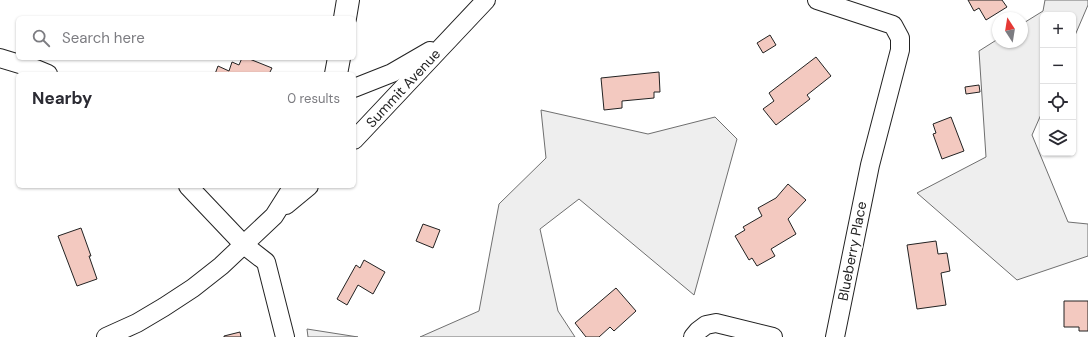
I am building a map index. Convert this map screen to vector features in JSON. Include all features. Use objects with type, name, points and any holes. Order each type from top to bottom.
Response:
[{"type":"highway","points":[[345,16],[348,0]]},
{"type":"highway","points":[[336,72],[339,60]]},
{"type":"street","name":"Summit Avenue","points":[[356,138],[403,89],[451,35],[486,0]]},
{"type":"street","name":"Blueberry Place","points":[[817,0],[893,24],[900,38],[900,50],[870,165],[835,337]]},
{"type":"street","name":"Summit Avenue","points":[[356,87],[392,73],[423,56],[451,35]]},
{"type":"street","points":[[0,58],[43,72]]},
{"type":"street","points":[[190,188],[244,245],[266,262],[285,337]]},
{"type":"street","points":[[274,216],[292,188]]},
{"type":"street","points":[[106,337],[137,323],[193,288],[244,245],[274,216],[307,188]]},
{"type":"street","points":[[694,337],[698,331],[706,325],[716,323],[773,337]]},
{"type":"shaded area","points":[[1045,0],[1088,0],[1088,5],[1076,33],[1076,12],[1041,12],[1043,11]]},
{"type":"shaded area","points":[[1040,13],[1040,117],[1032,135],[1068,222],[1088,224],[1088,256],[1017,280],[917,193],[986,157],[979,51],[992,43],[992,48],[1028,48],[1028,20]]},
{"type":"shaded area","points":[[541,110],[648,134],[715,117],[737,139],[694,295],[579,199],[540,229],[558,311],[575,337],[420,337],[479,311],[499,204],[546,158]]},
{"type":"shaded area","points":[[307,329],[358,337],[308,337]]},
{"type":"building","points":[[968,0],[1002,0],[1007,7],[999,12],[992,12],[992,16],[986,20],[979,8],[974,11]]},
{"type":"building","points":[[770,35],[776,45],[763,53],[757,43]]},
{"type":"building","points":[[816,57],[831,76],[807,95],[810,99],[776,125],[763,109],[774,101],[769,93]]},
{"type":"building","points":[[241,60],[252,60],[272,68],[270,72],[216,72],[218,66],[229,71],[232,62],[239,65]]},
{"type":"building","points":[[659,72],[660,92],[654,92],[654,98],[622,101],[622,108],[604,110],[601,78]]},
{"type":"building","points":[[979,85],[980,92],[966,94],[965,87]]},
{"type":"building","points":[[951,117],[964,151],[942,159],[933,134],[936,133],[933,124]]},
{"type":"building","points":[[788,184],[806,200],[788,219],[796,234],[771,249],[775,256],[757,266],[752,258],[749,260],[735,236],[745,230],[743,227],[762,216],[758,208],[776,198]]},
{"type":"building","points":[[423,224],[440,230],[433,248],[416,241]]},
{"type":"building","points":[[81,228],[97,279],[77,286],[58,236]]},
{"type":"building","points":[[936,241],[938,254],[947,253],[950,271],[941,273],[946,305],[917,309],[907,245]]},
{"type":"building","points":[[364,260],[385,272],[373,294],[358,285],[347,305],[337,299],[356,265],[360,268]]},
{"type":"building","points":[[616,288],[636,311],[614,331],[610,327],[599,337],[586,337],[575,323]]},
{"type":"building","points":[[1064,301],[1088,301],[1088,331],[1079,331],[1079,327],[1064,327]]},
{"type":"building","points":[[240,332],[241,337],[224,337],[224,336]]}]
